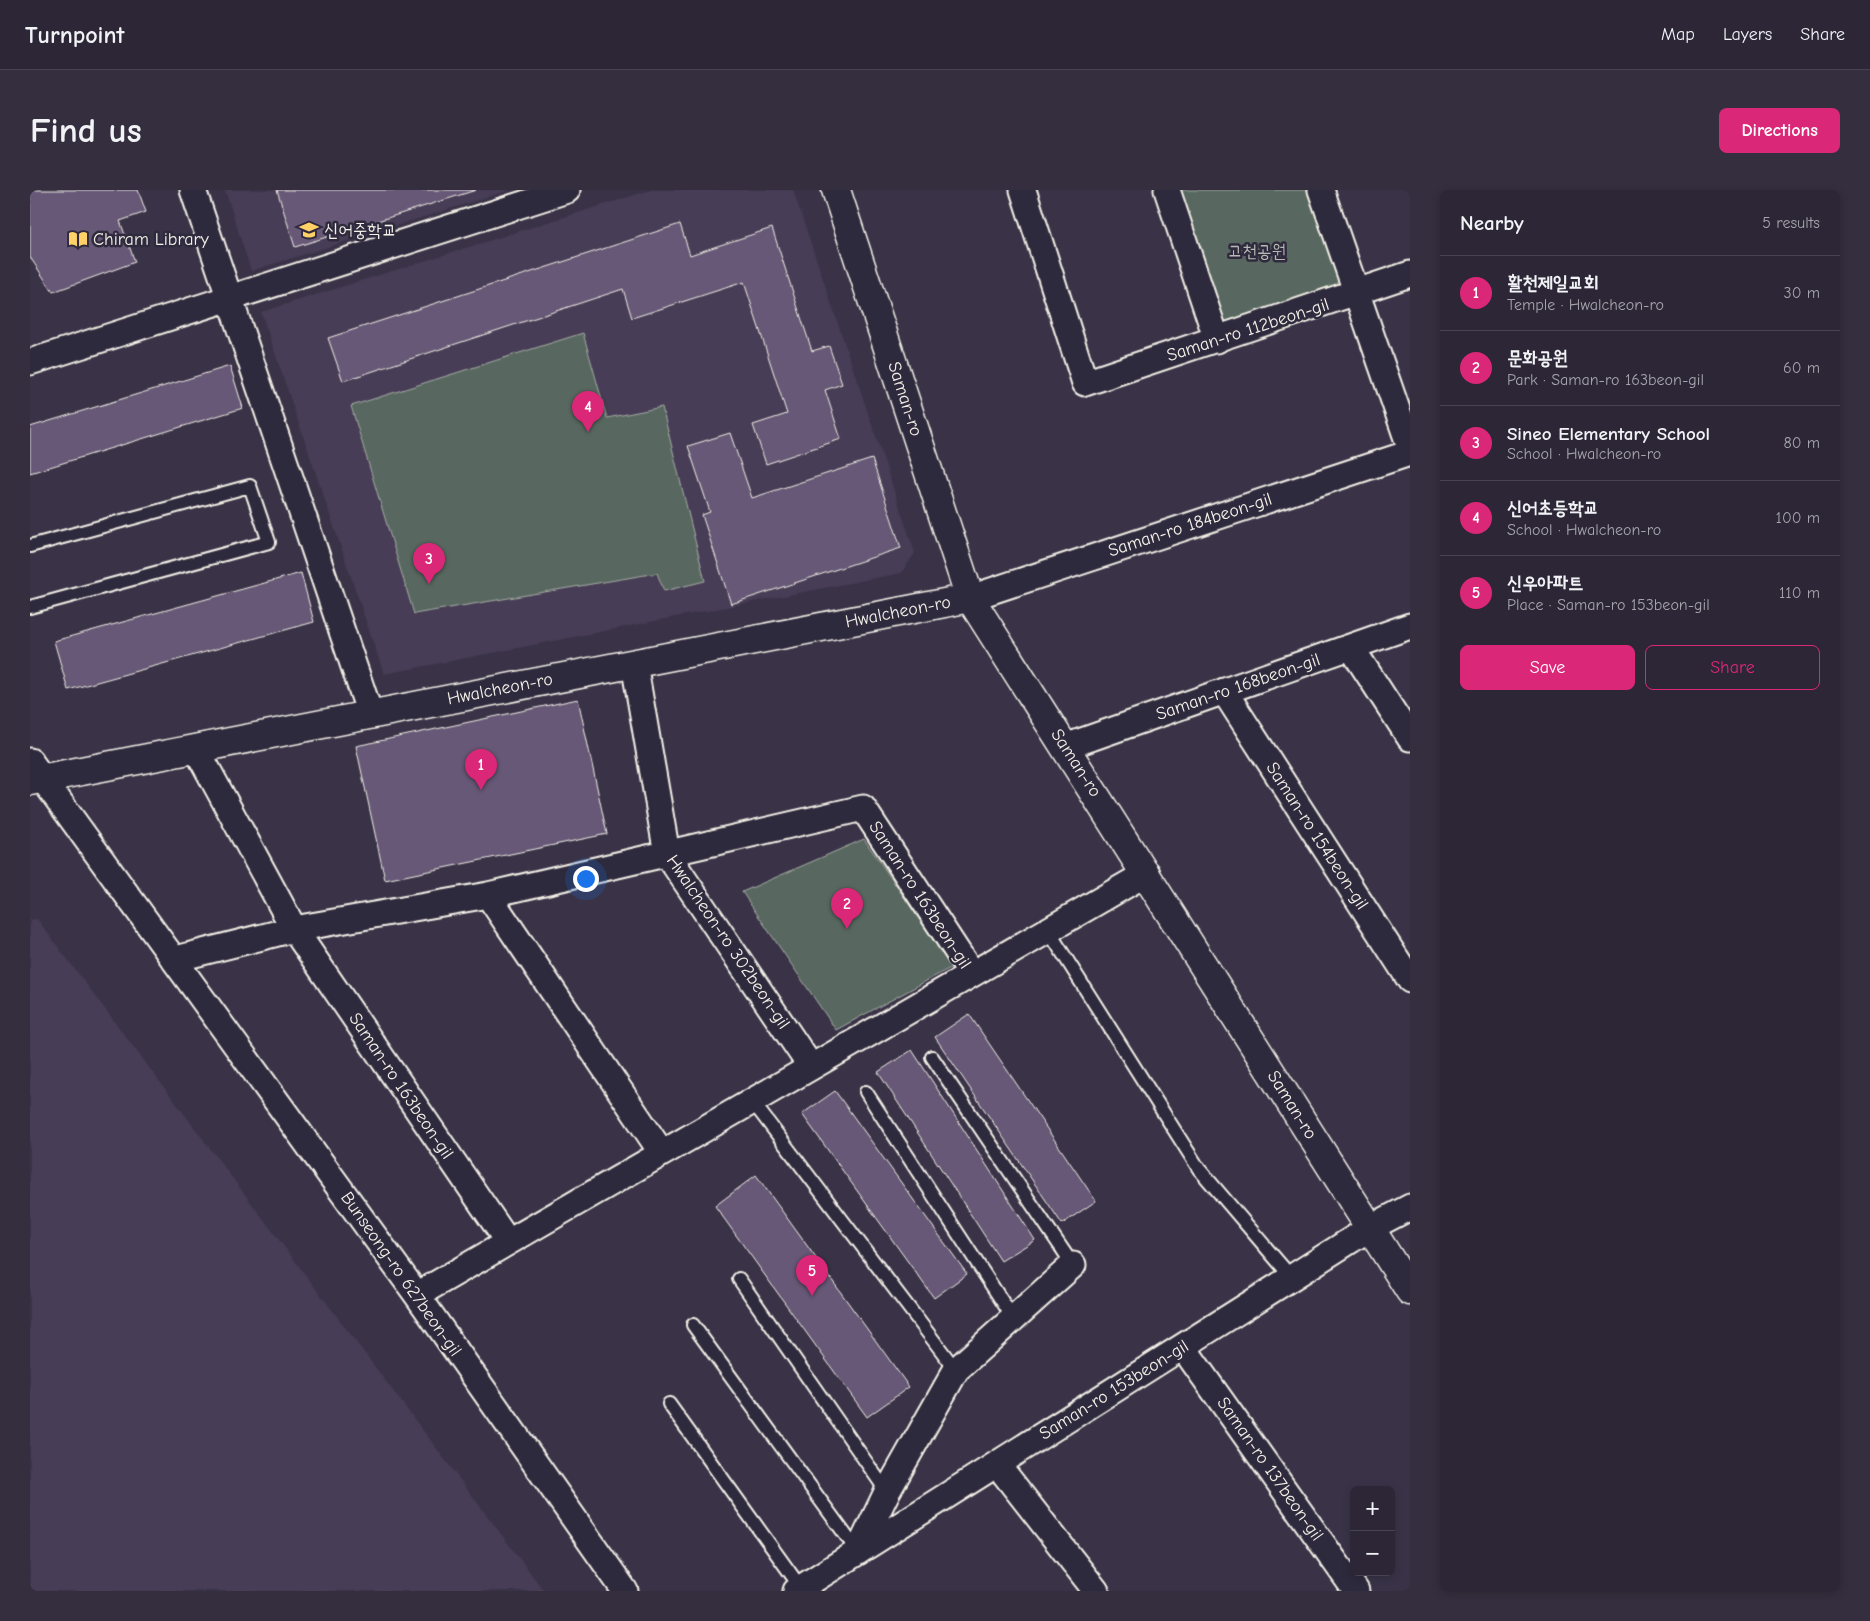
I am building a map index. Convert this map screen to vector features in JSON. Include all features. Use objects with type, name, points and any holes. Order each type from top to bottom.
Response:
[{"type":"main road","name":"Saman-ro","points":[[836,190],[970,598],[1147,873],[1410,1291]]},
{"type":"main road","name":"Hwalcheon-ro","points":[[35,773],[196,748],[970,598]]},
{"type":"street","points":[[193,190],[370,714]]},
{"type":"street","points":[[30,362],[567,190]]},
{"type":"street","name":"Saman-ro 112beon-gil","points":[[1022,190],[1086,383],[1410,274]]},
{"type":"street","points":[[1167,190],[1217,340]]},
{"type":"street","points":[[1321,190],[1355,294],[1410,447]]},
{"type":"street","name":"Saman-ro 184beon-gil","points":[[970,598],[1410,453]]},
{"type":"street","name":"Saman-ro 168beon-gil","points":[[1065,747],[1410,626]]},
{"type":"street","points":[[1351,647],[1410,738]]},
{"type":"street","name":"Hwalcheon-ro 302beon-gil","points":[[634,663],[667,854],[811,1067]]},
{"type":"street","name":"Saman-ro 154beon-gil","points":[[1224,691],[1410,980]]},
{"type":"street","name":"Saman-ro 163beon-gil","points":[[196,748],[294,929],[508,1242]]},
{"type":"street","name":"Bunseong-ro 627beon-gil","points":[[35,773],[176,959],[417,1295],[625,1591]]},
{"type":"street","name":"Saman-ro 163beon-gil","points":[[667,854],[864,808],[972,974]]},
{"type":"street","points":[[176,959],[294,929],[488,894],[667,854]]},
{"type":"street","name":"Saman-ro 163beon-gil","points":[[417,1295],[1147,873]]},
{"type":"street","points":[[488,894],[662,1153]]},
{"type":"street","points":[[1370,1228],[1410,1207]]},
{"type":"street","name":"Saman-ro 153beon-gil","points":[[799,1590],[1370,1228]]},
{"type":"street","points":[[858,1552],[887,1492],[956,1370],[1073,1265]]},
{"type":"street","name":"Saman-ro 137beon-gil","points":[[1183,1347],[1356,1591]]},
{"type":"street","points":[[996,1464],[1096,1591]]},
{"type":"lane","points":[[30,546],[250,486],[270,542],[30,606]]},
{"type":"lane","points":[[1048,930],[1199,1169],[1292,1278]]},
{"type":"lane","points":[[932,1057],[1073,1265]]},
{"type":"lane","points":[[866,1092],[1013,1318]]},
{"type":"lane","points":[[752,1102],[956,1370]]},
{"type":"lane","points":[[739,1279],[887,1492]]},
{"type":"lane","points":[[693,1325],[858,1552]]},
{"type":"lane","points":[[669,1404],[799,1590]]},
{"type":"shaded area","name":"신어중학교","points":[[225,190],[510,190],[251,271]]},
{"type":"shaded area","points":[[651,190],[793,190],[915,553],[901,573],[384,674],[261,312]]},
{"type":"shaded area","points":[[37,919],[544,1591],[30,1591],[30,920]]},
{"type":"green space","name":"고천공원","points":[[1171,190],[1315,190],[1349,286],[1218,329]]},
{"type":"green space","points":[[583,333],[607,418],[662,407],[705,581],[664,591],[657,573],[414,614],[351,406]]},
{"type":"green space","points":[[864,839],[952,967],[836,1030],[742,892]]},
{"type":"building","name":"Chiram Library","points":[[30,190],[138,190],[146,212],[120,221],[135,262],[53,292],[30,257]]},
{"type":"building","points":[[277,190],[476,190],[295,247]]},
{"type":"building","points":[[680,224],[690,255],[772,228],[812,351],[829,346],[842,384],[825,390],[841,439],[766,464],[753,425],[787,414],[744,282],[632,318],[623,289],[343,381],[328,338]]},
{"type":"building","points":[[230,366],[243,408],[30,473],[30,427]]},
{"type":"building","points":[[730,433],[752,498],[872,459],[901,548],[731,604],[702,515],[710,512],[688,446]]},
{"type":"building","points":[[301,573],[314,622],[68,690],[54,641]]},
{"type":"building","points":[[578,699],[607,834],[385,880],[356,746]]},
{"type":"building","points":[[969,1014],[1096,1201],[1062,1224],[935,1037]]},
{"type":"building","points":[[912,1050],[1035,1240],[1001,1261],[878,1072]]},
{"type":"building","points":[[835,1091],[967,1274],[934,1298],[802,1114]]},
{"type":"building","points":[[756,1175],[909,1387],[867,1417],[715,1206]]},
{"type":"place","name":"신어중학교","points":[[309,230]]},
{"type":"place","name":"Chiram Library","points":[[78,239]]},
{"type":"place","name":"신어초등학교","points":[[588,432]]},
{"type":"place","name":"Sineo Elementary School","points":[[429,584]]},
{"type":"place","name":"활천제일교회","points":[[481,790]]},
{"type":"place","name":"문화공원","points":[[847,929]]},
{"type":"place","name":"신우아파트","points":[[812,1296]]}]
